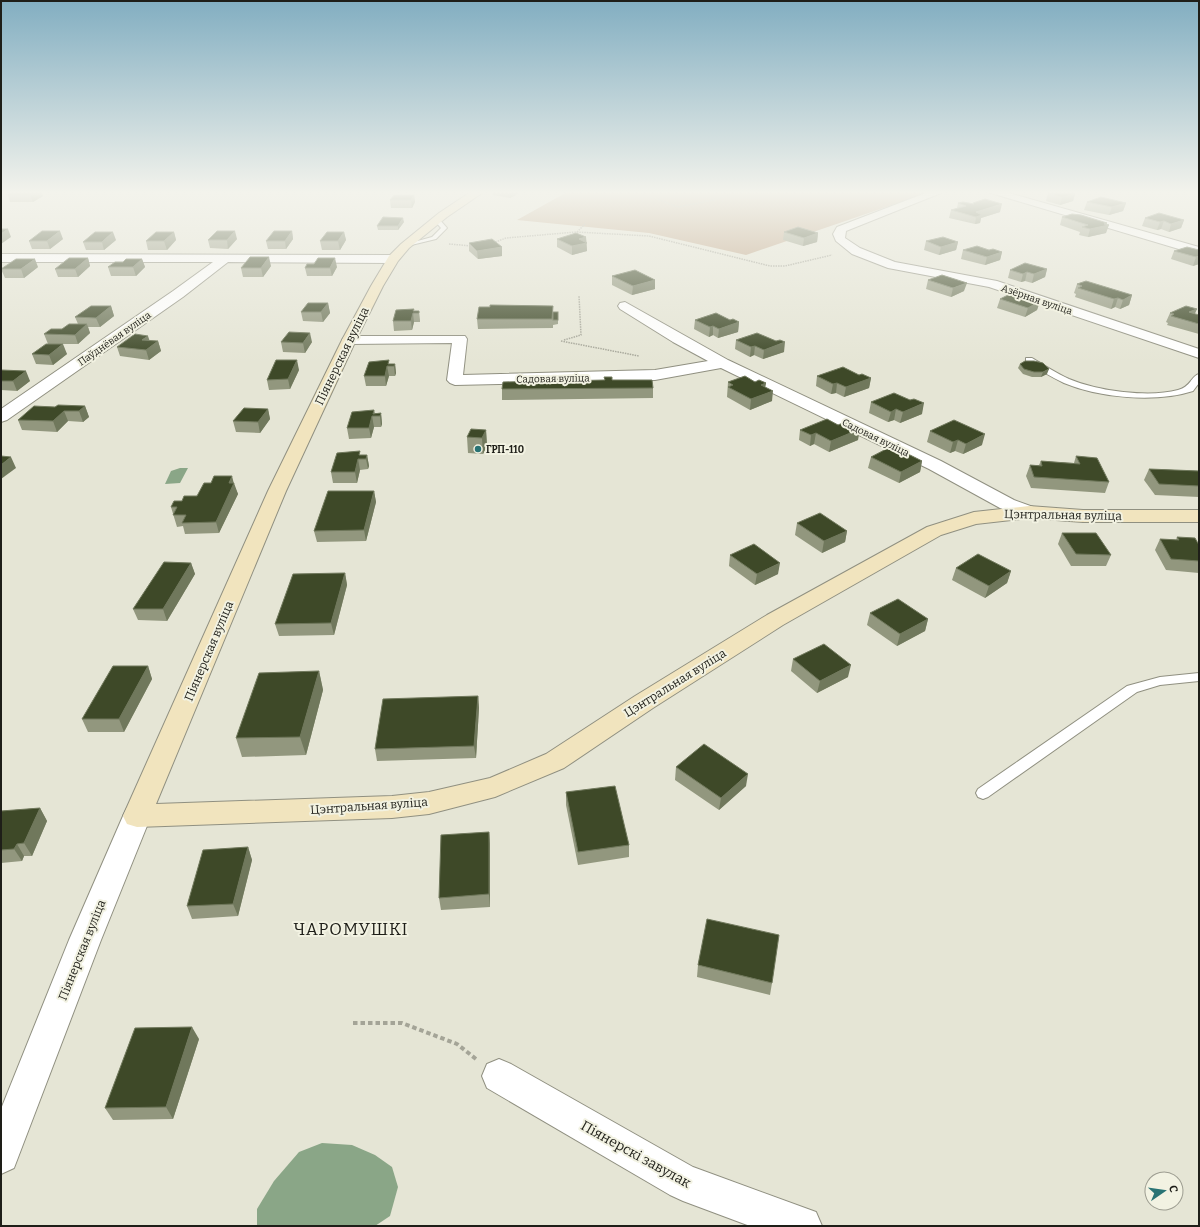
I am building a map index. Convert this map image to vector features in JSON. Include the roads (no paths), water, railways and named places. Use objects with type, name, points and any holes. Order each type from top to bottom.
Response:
[{"type":"street","name":"Піянерская вуліца","points":[[1,1155],[85,940],[277,491],[349,340],[399,252],[403,248]]},
{"type":"street","name":"Азёрная вуліца","points":[[852,248],[892,265],[992,284],[1199,354]]},
{"type":"street","points":[[1,258],[226,258],[399,252]]},
{"type":"street","name":"Паўднёвая вуліца","points":[[1,417],[226,258]]},
{"type":"street","name":"Садовая вуліца","points":[[626,306],[678,339],[723,363],[935,465],[1007,504],[1029,512]]},
{"type":"street","name":"Садовая вуліца","points":[[349,340],[460,339],[454,380],[655,376],[723,363]]},
{"type":"street","name":"Цэнтральная вуліца","points":[[137,816],[392,807],[429,803],[495,787],[555,761],[644,702],[775,620],[934,531],[974,518],[1029,512],[1083,516],[1199,516]]},
{"type":"street","name":"Піянерскі завулак","points":[[499,1076],[683,1182],[802,1226]]},
{"type":"lane","points":[[399,252],[408,248]]},
{"type":"lane","points":[[1029,360],[1067,381],[1097,390],[1133,395],[1172,393],[1190,389],[1199,377]]},
{"type":"lane","points":[[984,793],[1132,689],[1160,681],[1199,677]]},
{"type":"place","name":"ГРП-110","points":[[478,449]]},
{"type":"district","name":"ЧАРОМУШКІ","points":[[351,929]]}]
